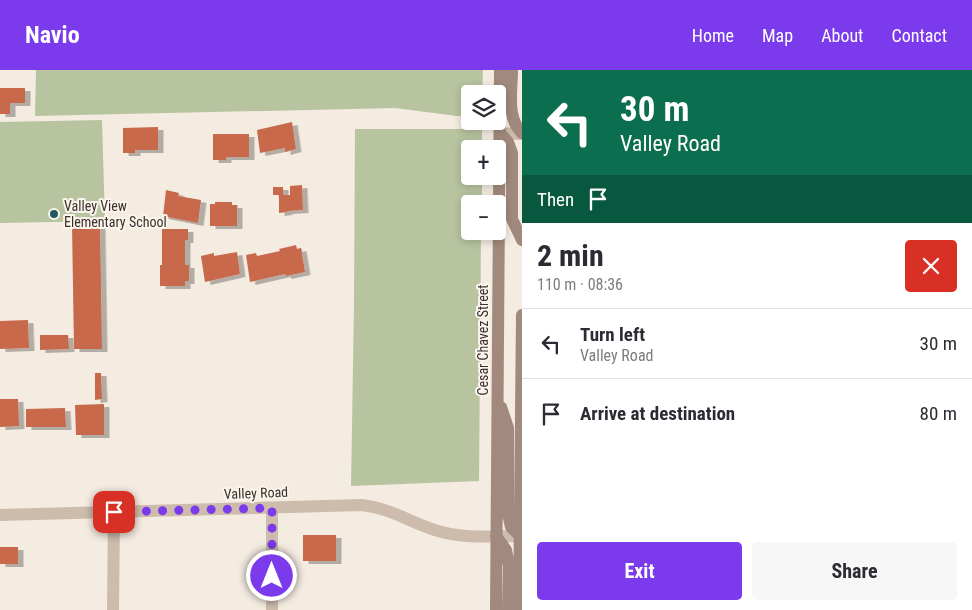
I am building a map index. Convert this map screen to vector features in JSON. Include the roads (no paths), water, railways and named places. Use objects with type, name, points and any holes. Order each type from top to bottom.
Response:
[{"type":"main road","name":"Cesar Chavez Street","points":[[500,70],[498,395],[519,610]]},
{"type":"main road","points":[[512,70],[512,116],[515,126],[522,134]]},
{"type":"main road","points":[[500,133],[508,142],[512,153],[512,219],[522,240]]},
{"type":"main road","name":"Cesar Chavez Street","points":[[496,610],[512,536],[522,315]]},
{"type":"main road","points":[[498,395],[508,428],[508,514],[512,536],[506,550],[509,566],[508,610]]},
{"type":"street","points":[[500,133],[522,134]]},
{"type":"street","name":"Valley Road","points":[[0,514],[362,505],[377,506],[454,536],[512,536]]},
{"type":"street","points":[[272,508],[272,610]]},
{"type":"street","points":[[113,610],[114,512]]},
{"type":"place","name":"Valley View Elementary School","points":[[54,214]]}]
